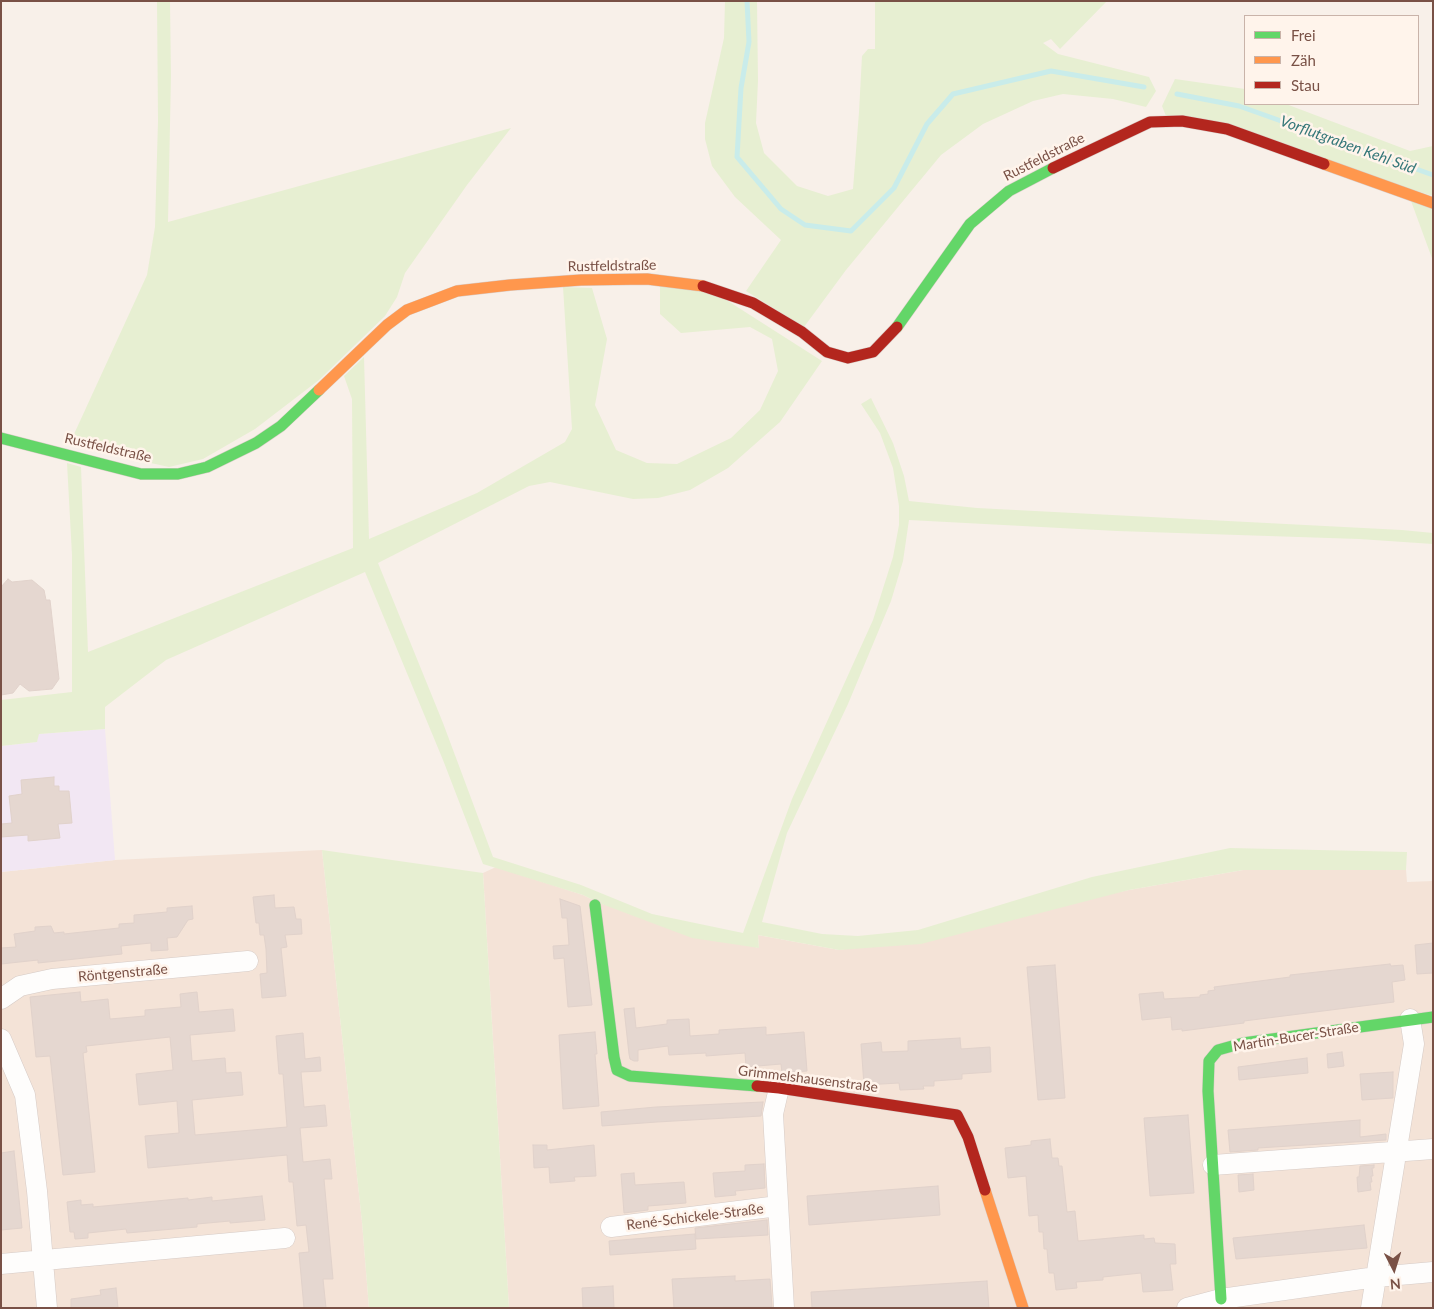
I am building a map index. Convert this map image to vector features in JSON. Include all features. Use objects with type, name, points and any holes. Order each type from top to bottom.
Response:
[{"type":"street","name":"Rustfeldstraße","points":[[1,438],[141,474],[178,474],[207,467],[256,443],[281,426],[387,325],[407,310],[457,291],[510,285],[648,278],[699,285],[753,304],[802,332],[827,352],[848,358],[873,352],[893,333],[970,224],[1009,191],[1066,161],[1150,122],[1182,121],[1227,128],[1433,203]]},
{"type":"street","name":"Grimmelshausenstraße","points":[[595,905],[614,1057],[618,1070],[630,1076],[779,1088],[958,1115],[968,1137],[1023,1308]]},
{"type":"street","name":"Röntgenstraße","points":[[1,998],[20,986],[52,979],[248,961]]},
{"type":"street","name":"Martin-Bucer-Straße","points":[[1221,1299],[1208,1091],[1209,1060],[1218,1050],[1243,1043],[1433,1017]]},
{"type":"street","points":[[1371,1308],[1414,1044],[1410,1019]]},
{"type":"street","points":[[1,1039],[25,1095],[37,1191],[48,1308]]},
{"type":"street","name":"René-Schickele-Straße","points":[[779,1088],[774,1114],[784,1308]]},
{"type":"street","points":[[1213,1165],[1433,1149]]},
{"type":"street","name":"René-Schickele-Straße","points":[[612,1227],[778,1206]]},
{"type":"street","points":[[1,1264],[284,1238]]},
{"type":"street","points":[[1187,1308],[1221,1299],[1376,1277],[1433,1272]]},
{"type":"shaded area","points":[[105,729],[115,860],[1,872],[1,746],[37,742],[38,734]]},
{"type":"shaded area","points":[[322,850],[362,1222],[369,1308],[1,1308],[1,872],[115,860]]},
{"type":"shaded area","points":[[496,867],[583,895],[599,903],[759,948],[758,935],[839,950],[1129,890],[1243,870],[1406,870],[1407,882],[1433,881],[1433,1308],[509,1308],[483,873]]},
{"type":"green space","points":[[157,1],[170,1],[171,76],[168,222],[511,128],[467,185],[405,273],[397,297],[385,316],[319,380],[255,429],[203,459],[169,467],[69,445],[147,275],[155,227],[158,121]]},
{"type":"green space","points":[[725,1],[757,1],[758,81],[756,123],[764,153],[797,186],[828,196],[853,189],[862,56],[868,49],[875,49],[875,1],[1107,1],[1060,49],[1051,39],[1043,43],[1058,54],[1149,77],[1156,91],[1146,107],[1113,99],[1063,94],[1033,101],[983,124],[941,155],[846,270],[804,327],[746,291],[781,240],[735,197],[712,166],[705,139],[705,123],[724,38]]},
{"type":"green space","points":[[1175,79],[1244,89],[1244,105],[1289,105],[1410,151],[1433,146],[1433,196],[1166,116],[1162,106]]},
{"type":"green space","points":[[1411,201],[1433,209],[1433,261]]},
{"type":"green space","points":[[660,285],[717,294],[822,361],[780,422],[728,468],[690,490],[658,498],[633,499],[550,482],[529,486],[378,563],[443,723],[493,857],[581,885],[652,914],[743,933],[792,799],[873,620],[893,557],[899,525],[899,506],[893,468],[880,433],[861,404],[871,398],[893,443],[904,476],[909,501],[977,508],[1402,530],[1433,533],[1433,544],[1359,539],[1117,531],[909,520],[903,561],[891,601],[848,704],[787,833],[762,922],[822,934],[858,936],[918,930],[1092,877],[1230,848],[1407,852],[1406,870],[1243,870],[1129,890],[921,944],[839,950],[758,935],[759,948],[692,938],[599,903],[583,895],[483,864],[443,760],[365,572],[166,660],[105,707],[105,729],[39,734],[37,742],[1,746],[1,700],[72,692],[72,555],[67,463],[81,467],[88,652],[353,548],[352,399],[344,376],[364,357],[369,539],[477,493],[565,442],[572,429],[563,287],[592,288],[607,339],[595,405],[616,450],[647,463],[677,464],[731,438],[760,410],[778,371],[772,339],[750,327],[681,333],[660,314]]},
{"type":"green space","points":[[322,850],[483,873],[509,1308],[369,1308],[362,1222]]},
{"type":"building","points":[[8,579],[12,582],[32,580],[44,590],[46,600],[50,600],[59,679],[52,689],[29,691],[20,684],[13,693],[1,695],[1,587]]},
{"type":"building","points":[[54,777],[54,786],[59,786],[59,791],[69,791],[72,823],[58,824],[60,838],[28,841],[28,835],[1,837],[1,824],[12,823],[9,796],[22,794],[21,780]]},
{"type":"building","points":[[274,895],[275,908],[294,907],[296,919],[301,919],[302,934],[285,935],[287,947],[281,948],[286,996],[262,998],[260,974],[267,973],[266,949],[264,935],[260,935],[259,923],[256,923],[253,897]]},
{"type":"building","points":[[560,899],[580,906],[592,1005],[568,1007],[564,958],[554,959],[553,946],[569,945],[567,918],[562,918]]},
{"type":"building","points":[[192,906],[193,919],[188,920],[177,937],[167,938],[168,950],[151,951],[151,943],[121,946],[122,954],[38,963],[38,960],[1,964],[1,948],[16,947],[14,934],[35,931],[35,927],[51,926],[54,933],[64,932],[64,934],[119,928],[119,924],[134,923],[134,915],[167,912],[167,908]]},
{"type":"building","points":[[1433,943],[1433,973],[1417,974],[1415,945]]},
{"type":"building","points":[[1390,964],[1391,966],[1403,965],[1405,980],[1392,982],[1394,1002],[1244,1021],[1244,1023],[1182,1031],[1182,1029],[1172,1030],[1171,1017],[1142,1020],[1139,994],[1163,992],[1164,999],[1200,997],[1200,995],[1208,994],[1208,991],[1215,990],[1214,987],[1290,977],[1290,975]]},
{"type":"building","points":[[1055,965],[1065,1098],[1038,1100],[1027,967]]},
{"type":"building","points":[[80,992],[81,1002],[108,999],[110,1019],[145,1016],[145,1010],[181,1007],[180,994],[197,992],[199,1012],[233,1009],[235,1031],[190,1035],[192,1061],[225,1058],[226,1073],[241,1072],[243,1095],[192,1100],[195,1135],[287,1127],[283,1074],[279,1074],[276,1036],[303,1033],[305,1059],[320,1057],[321,1071],[301,1072],[304,1107],[325,1105],[327,1126],[300,1128],[303,1162],[330,1159],[332,1179],[324,1179],[333,1279],[323,1279],[326,1308],[304,1308],[299,1253],[309,1252],[306,1225],[297,1226],[293,1182],[289,1182],[287,1155],[148,1168],[145,1136],[179,1133],[177,1101],[139,1105],[136,1074],[173,1070],[170,1037],[86,1046],[87,1052],[83,1053],[95,1172],[63,1175],[50,1056],[36,1057],[30,997]]},
{"type":"building","points":[[634,1008],[636,1028],[667,1024],[667,1020],[689,1019],[690,1036],[719,1034],[719,1030],[766,1027],[766,1035],[804,1032],[807,1071],[782,1073],[781,1064],[746,1067],[745,1053],[706,1056],[706,1053],[669,1055],[668,1046],[638,1050],[638,1061],[634,1061],[630,1059],[629,1054],[624,1009]]},
{"type":"building","points":[[595,1032],[599,1106],[563,1109],[559,1035]]},
{"type":"building","points":[[960,1038],[961,1049],[990,1047],[991,1072],[962,1074],[962,1079],[934,1081],[934,1086],[923,1086],[924,1089],[900,1090],[899,1083],[864,1085],[861,1044],[881,1042],[882,1052],[908,1051],[908,1041]]},
{"type":"building","points":[[1342,1052],[1344,1066],[1328,1068],[1327,1054]]},
{"type":"building","points":[[1307,1058],[1308,1073],[1239,1080],[1238,1067]]},
{"type":"building","points":[[1393,1072],[1393,1098],[1362,1100],[1360,1074]]},
{"type":"building","points":[[763,1102],[761,1116],[602,1126],[601,1112],[656,1107]]},
{"type":"building","points":[[1188,1115],[1194,1193],[1150,1196],[1144,1118]]},
{"type":"building","points":[[1360,1120],[1360,1137],[1386,1134],[1386,1140],[1258,1148],[1258,1150],[1230,1152],[1228,1130]]},
{"type":"building","points":[[1050,1139],[1052,1158],[1058,1158],[1059,1166],[1062,1166],[1067,1212],[1075,1211],[1078,1241],[1144,1235],[1144,1239],[1154,1238],[1155,1243],[1175,1244],[1176,1264],[1170,1264],[1173,1290],[1143,1292],[1141,1273],[1103,1277],[1103,1280],[1076,1282],[1077,1288],[1056,1290],[1054,1273],[1049,1273],[1043,1232],[1039,1232],[1038,1215],[1029,1216],[1026,1176],[1008,1178],[1005,1148],[1031,1145],[1031,1141]]},
{"type":"building","points":[[533,1145],[547,1145],[547,1150],[594,1145],[596,1176],[574,1177],[575,1181],[550,1183],[549,1167],[534,1168]]},
{"type":"building","points":[[14,1151],[22,1228],[1,1230],[1,1153]]},
{"type":"building","points":[[764,1164],[765,1188],[735,1191],[736,1195],[715,1197],[713,1173],[745,1171],[745,1165]]},
{"type":"building","points":[[1374,1165],[1374,1168],[1372,1168],[1373,1176],[1371,1176],[1372,1182],[1370,1182],[1371,1190],[1358,1192],[1357,1177],[1359,1177],[1360,1166]]},
{"type":"building","points":[[634,1173],[635,1185],[684,1182],[686,1203],[648,1206],[648,1210],[624,1213],[621,1174]]},
{"type":"building","points":[[1253,1174],[1254,1190],[1239,1192],[1238,1175]]},
{"type":"building","points":[[938,1186],[940,1215],[809,1225],[807,1196]]},
{"type":"building","points":[[262,1196],[265,1220],[197,1224],[197,1227],[127,1233],[126,1229],[88,1233],[88,1238],[75,1239],[74,1232],[70,1232],[67,1202],[81,1200],[81,1205],[93,1204],[93,1207],[188,1198],[188,1200],[212,1197],[212,1201]]},
{"type":"building","points":[[767,1220],[768,1235],[696,1239],[695,1228]]},
{"type":"building","points":[[1364,1225],[1367,1248],[1236,1259],[1233,1238]]},
{"type":"building","points":[[695,1234],[696,1249],[610,1255],[609,1241]]},
{"type":"building","points":[[735,1276],[735,1281],[770,1279],[772,1307],[674,1308],[672,1279]]},
{"type":"building","points":[[987,1281],[989,1308],[812,1308],[811,1292]]},
{"type":"building","points":[[613,1286],[614,1308],[583,1308],[582,1288]]},
{"type":"building","points":[[116,1288],[118,1308],[71,1308],[71,1299],[101,1295],[100,1290]]},
{"type":"waterway","name":"Vorflutgraben Kehl Süd","points":[[747,1],[749,42],[741,88],[737,157],[781,209],[805,225],[851,231],[894,188],[927,124],[953,94],[1051,71],[1144,87]]},
{"type":"waterway","name":"Vorflutgraben Kehl Süd","points":[[1177,94],[1239,106],[1433,175]]},
{"type":"traffic: fast","points":[[897,327],[970,224],[1009,191],[1053,168]]},
{"type":"traffic: fast","points":[[1,438],[141,474],[178,474],[207,467],[256,443],[281,426],[319,390]]},
{"type":"traffic: fast","points":[[595,905],[617,1070],[630,1076],[757,1086]]},
{"type":"traffic: fast","points":[[1221,1299],[1208,1091],[1209,1061],[1218,1050],[1243,1043],[1433,1017]]},
{"type":"traffic: slow","points":[[1324,164],[1433,203]]},
{"type":"traffic: slow","points":[[319,390],[387,325],[407,310],[457,291],[581,280],[647,279],[703,286]]},
{"type":"traffic: slow","points":[[985,1190],[1023,1308]]},
{"type":"traffic: jam","points":[[1053,168],[1150,122],[1182,121],[1227,129],[1324,164]]},
{"type":"traffic: jam","points":[[703,286],[753,303],[802,332],[827,352],[848,358],[873,352],[897,327]]},
{"type":"traffic: jam","points":[[757,1086],[957,1115],[968,1137],[985,1190]]}]
